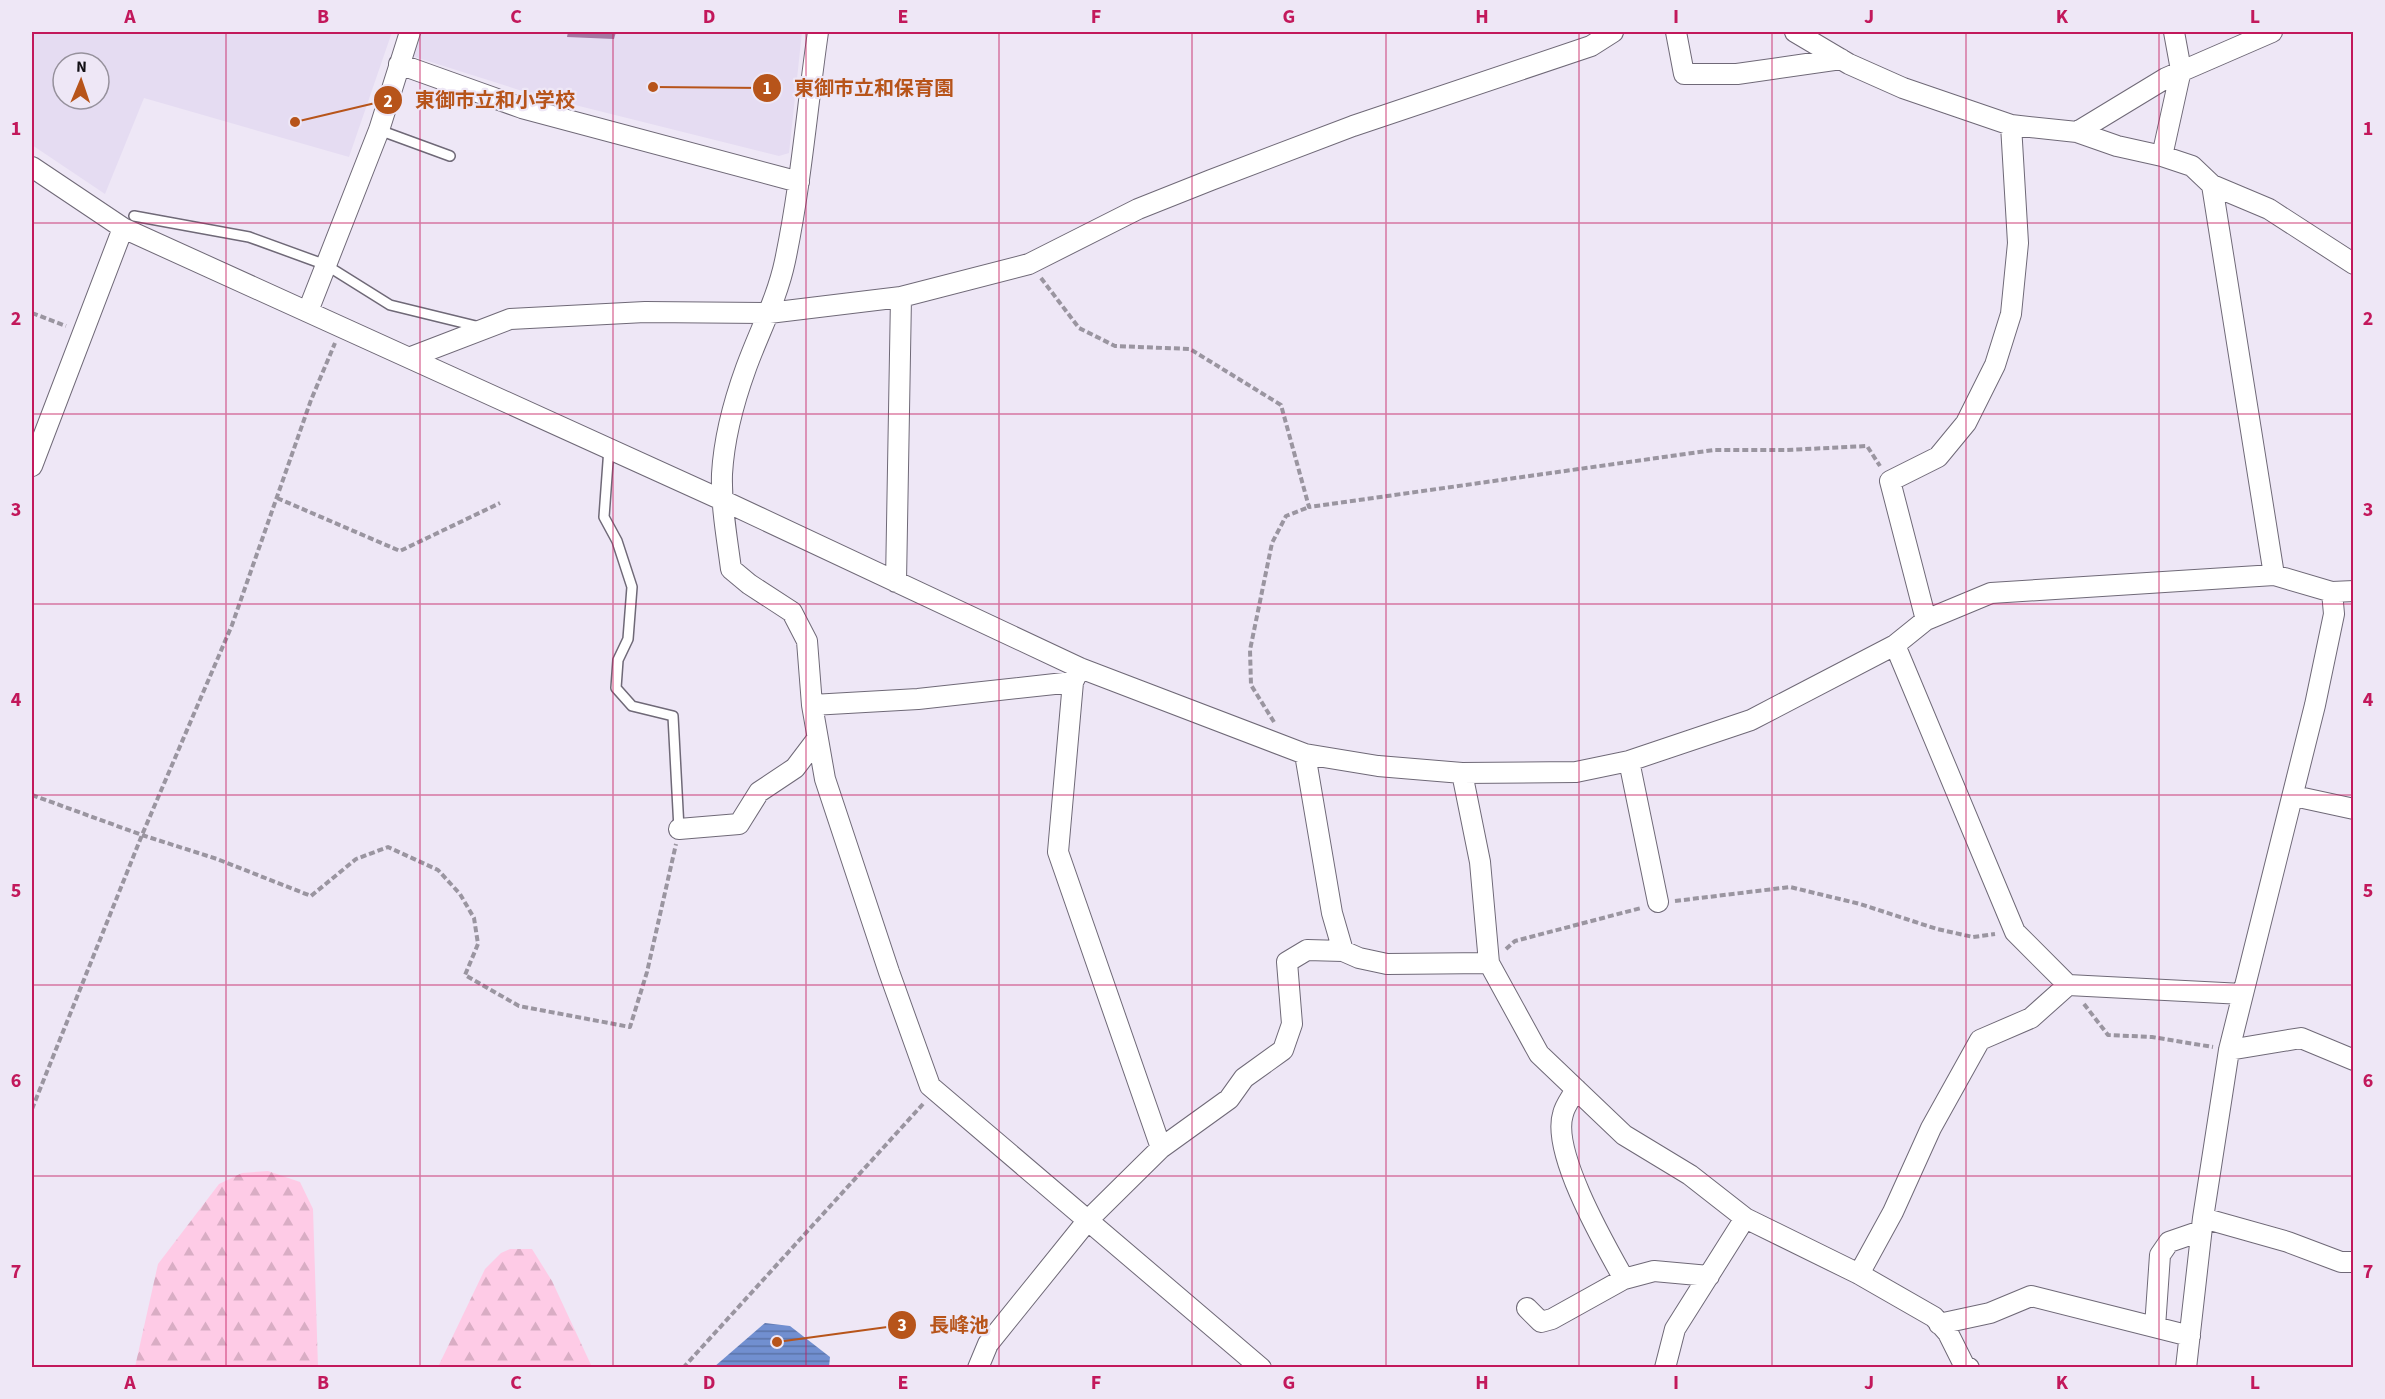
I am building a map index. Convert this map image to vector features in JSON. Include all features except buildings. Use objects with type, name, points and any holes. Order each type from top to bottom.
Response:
[{"type":"street","points":[[308,311],[379,130],[410,32]]},
{"type":"street","points":[[818,32],[799,182],[785,264],[769,314],[746,368],[728,433],[722,473],[722,500],[731,569],[749,584],[792,612],[807,641],[812,705],[825,779],[889,972],[930,1086],[1261,1368]]},
{"type":"street","points":[[411,357],[510,319],[645,312],[769,314],[901,297],[1029,264],[1159,201],[1353,126],[1591,46],[1613,32]]},
{"type":"street","points":[[1676,32],[1684,74],[1737,74],[1841,59]]},
{"type":"street","points":[[1795,32],[1841,59],[1903,88],[2011,125],[2077,132],[2117,146],[2162,156],[2192,166],[2212,185],[2269,209],[2354,264]]},
{"type":"street","points":[[2162,156],[2181,70],[2174,32]]},
{"type":"street","points":[[2077,132],[2181,70],[2272,32]]},
{"type":"street","points":[[399,64],[522,108],[799,182]]},
{"type":"street","points":[[1926,620],[1890,481],[1938,457],[1966,423],[1995,365],[2011,314],[2018,243],[2011,125]]},
{"type":"street","points":[[32,167],[129,222],[308,311],[896,582],[1076,675],[1305,754],[1378,765],[1462,773],[1576,772],[1629,760],[1751,720],[1895,645],[1926,620],[1991,593],[2274,575],[2332,592],[2354,591]]},
{"type":"street","points":[[2212,185],[2274,575]]},
{"type":"street","points":[[32,466],[129,222]]},
{"type":"street","points":[[896,582],[901,297]]},
{"type":"street","points":[[2332,592],[2354,579]]},
{"type":"street","points":[[2186,1368],[2202,1224],[2229,1050],[2294,796],[2334,614],[2332,592]]},
{"type":"street","points":[[1895,645],[2015,932],[2068,985],[2243,994]]},
{"type":"street","points":[[812,705],[918,699],[1076,675]]},
{"type":"street","points":[[1076,675],[1058,852],[1161,1148]]},
{"type":"street","points":[[679,829],[739,824],[759,792],[795,768],[817,739]]},
{"type":"street","points":[[1305,754],[1332,913],[1344,951]]},
{"type":"street","points":[[1629,760],[1658,903]]},
{"type":"street","points":[[1462,773],[1480,862],[1489,963],[1539,1054],[1624,1135],[1690,1174],[1744,1218],[1859,1274],[1934,1317],[1947,1333],[1964,1365],[1969,1368]]},
{"type":"street","points":[[2294,796],[2354,809]]},
{"type":"street","points":[[978,1368],[987,1344],[1088,1220],[1161,1148],[1229,1099],[1244,1078],[1283,1050],[1292,1024],[1287,962],[1306,950],[1344,951],[1359,958],[1387,964],[1489,963]]},
{"type":"street","points":[[1859,1274],[1893,1212],[1931,1128],[1980,1040],[2031,1018],[2068,985]]},
{"type":"street","points":[[2229,1050],[2301,1038],[2354,1060]]},
{"type":"street","points":[[1576,1089],[1563,1115],[1562,1137],[1593,1224],[1624,1279]]},
{"type":"street","points":[[1665,1368],[1675,1329],[1744,1218]]},
{"type":"street","points":[[2155,1327],[2160,1255],[2169,1242],[2202,1224],[2288,1242],[2349,1267]]},
{"type":"street","points":[[1527,1308],[1541,1322],[1552,1319],[1624,1279],[1654,1271],[1709,1276]]},
{"type":"street","points":[[1940,1324],[1990,1312],[2031,1296],[2190,1336]]},
{"type":"lane","points":[[379,130],[450,156]]},
{"type":"lane","points":[[129,222],[249,237],[326,266],[390,305],[486,328]]},
{"type":"lane","points":[[609,448],[604,517],[617,541],[632,587],[628,639],[618,660],[616,688],[632,706],[672,716],[679,829]]},
{"type":"path","points":[[1029,264],[1079,328],[1115,346],[1190,349],[1281,405],[1309,507]]},
{"type":"path","points":[[32,313],[84,332]]},
{"type":"path","points":[[32,1109],[142,836],[232,625],[311,400],[342,326]]},
{"type":"path","points":[[1286,746],[1251,685],[1250,650],[1272,543],[1286,516],[1309,507],[1714,450],[1787,450],[1867,446],[1890,481]]},
{"type":"path","points":[[277,498],[400,551],[500,503]]},
{"type":"path","points":[[32,795],[142,836],[217,859],[311,897],[356,859],[388,848],[438,870],[460,894],[474,918],[478,944],[465,975],[519,1006],[630,1027],[647,972],[679,829]]},
{"type":"path","points":[[1489,963],[1515,941],[1658,903],[1790,887],[1860,904],[1973,937],[2015,932]]},
{"type":"path","points":[[2068,985],[2108,1035],[2152,1037],[2229,1050]]},
{"type":"path","points":[[683,1368],[935,1090]]},
{"type":"shaded area","points":[[32,32],[392,32],[349,157],[144,98],[105,194],[32,145]]},
{"type":"shaded area","points":[[420,32],[802,32],[789,153],[779,156],[535,95],[412,56]]},
{"type":"green space","points":[[268,1171],[300,1182],[313,1209],[318,1367],[135,1367],[158,1264],[219,1184],[242,1173]]},
{"type":"green space","points":[[510,1249],[532,1249],[552,1281],[592,1367],[438,1367],[485,1269],[501,1253]]},
{"type":"water","points":[[765,1323],[790,1326],[830,1357],[829,1367],[714,1367]]},
{"type":"place","name":"東御市立和保育園","points":[[653,87]]},
{"type":"place","name":"東御市立和小学校","points":[[295,122]]},
{"type":"place","name":"長峰池","points":[[777,1342]]}]
